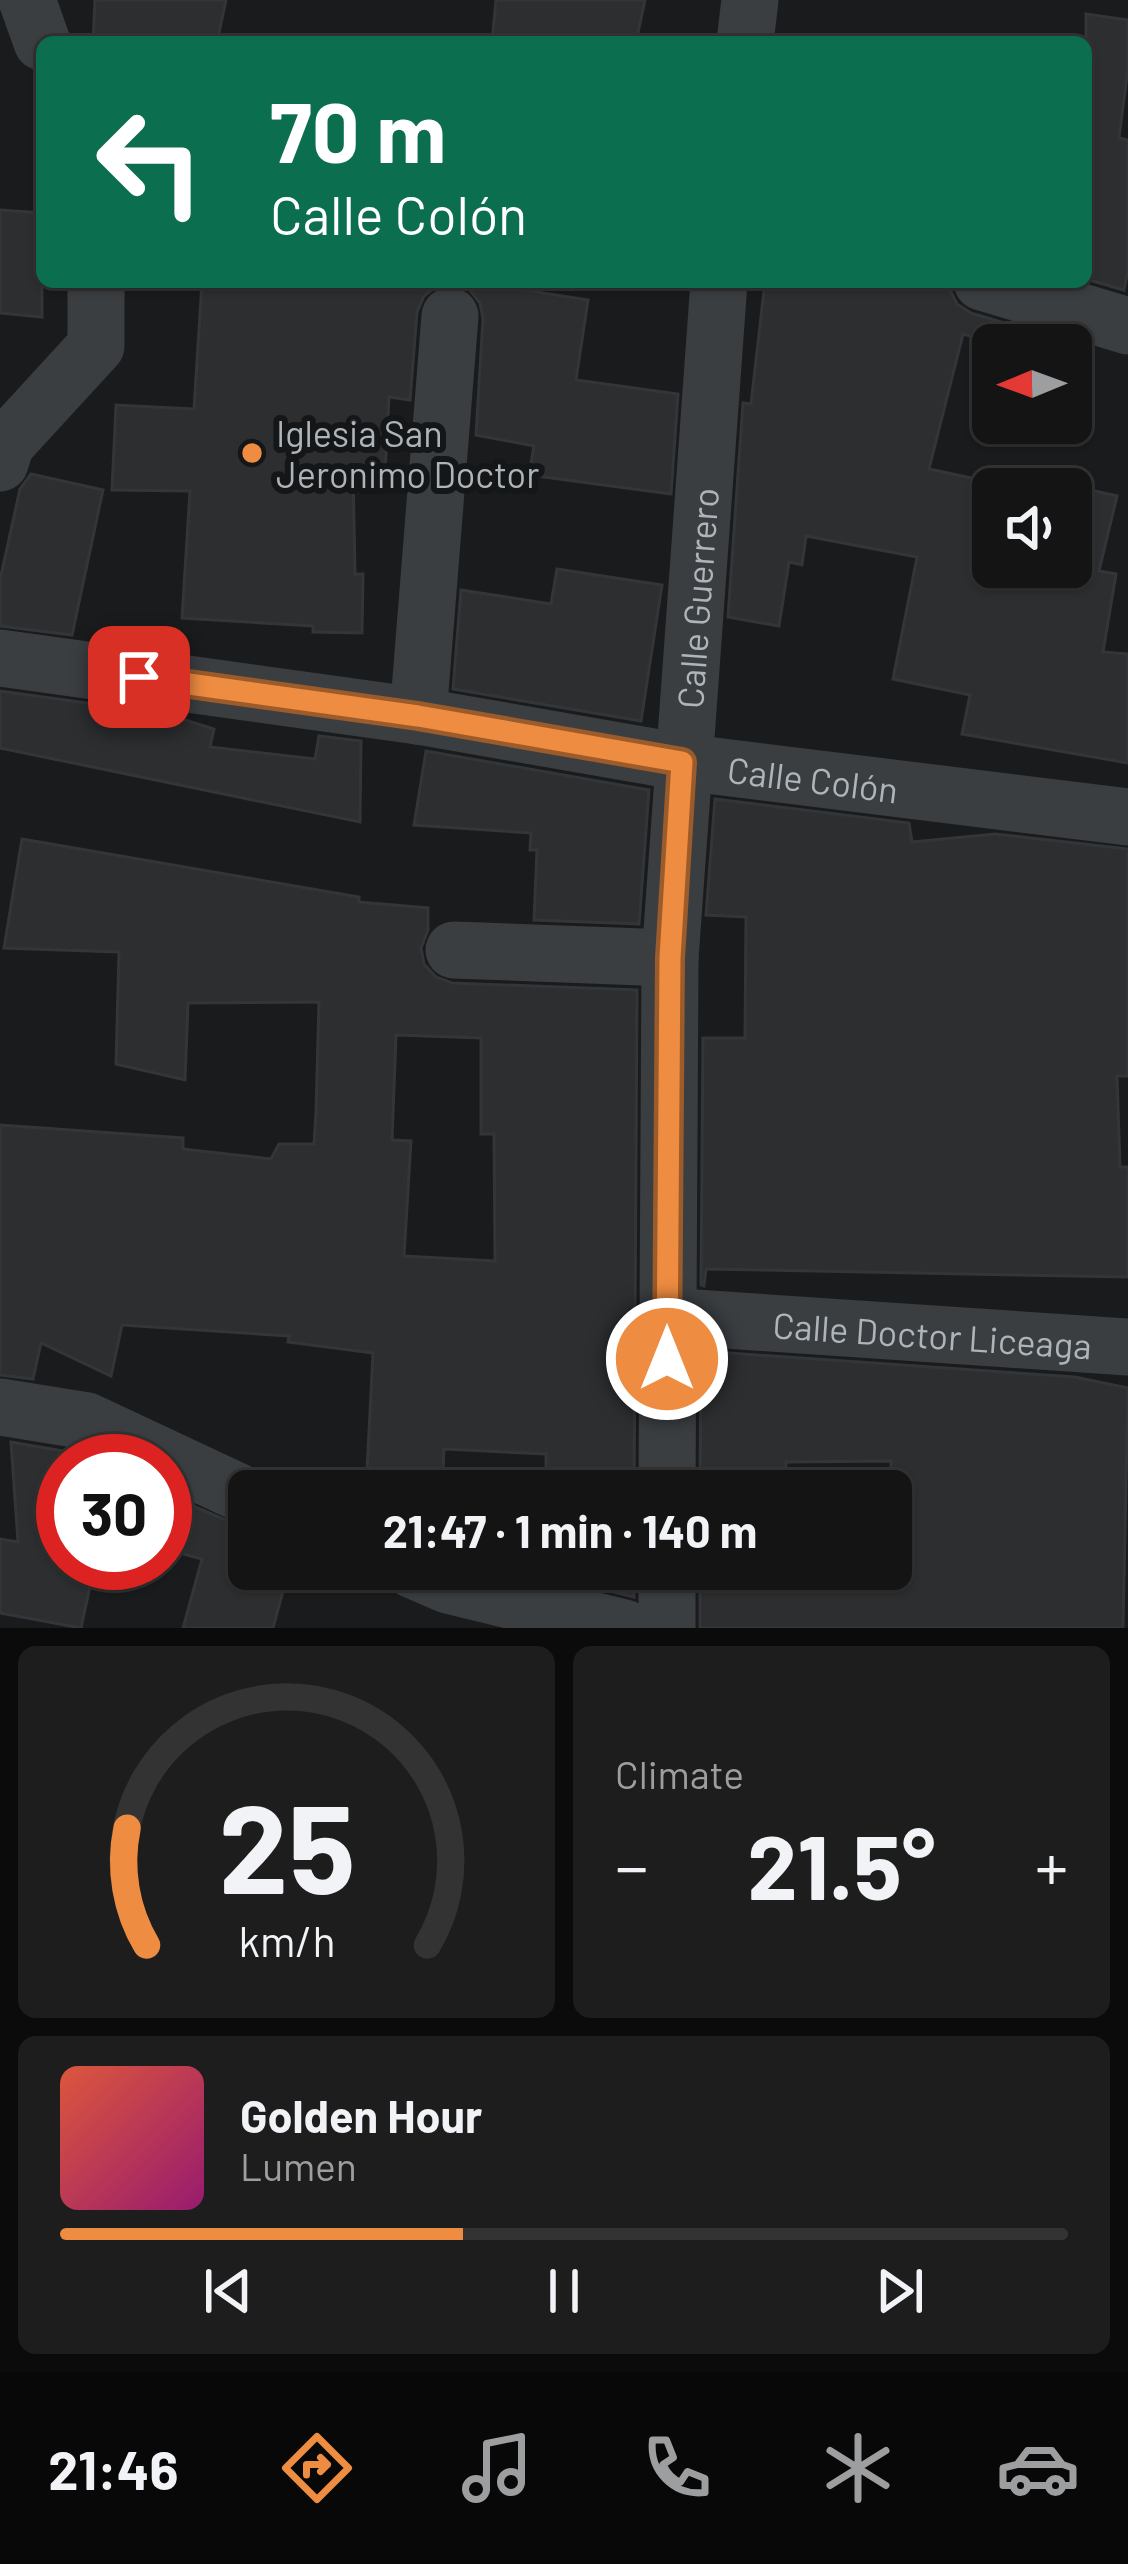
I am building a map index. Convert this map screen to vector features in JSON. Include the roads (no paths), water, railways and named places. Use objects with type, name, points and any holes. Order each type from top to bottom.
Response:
[{"type":"street","points":[[27,0],[40,36]]},
{"type":"street","points":[[746,36],[750,0]]},
{"type":"street","points":[[0,463],[6,444],[96,346],[97,288]]},
{"type":"street","name":"Calle Guerrero","points":[[667,1470],[670,958],[719,288]]},
{"type":"street","points":[[1021,288],[1128,326]]},
{"type":"street","points":[[418,716],[450,316]]},
{"type":"street","name":"Calle Colón","points":[[0,658],[418,716],[682,762],[1128,817]]},
{"type":"street","points":[[454,950],[670,958]]},
{"type":"street","name":"Calle Doctor Liceaga","points":[[667,1316],[1128,1347]]},
{"type":"street","points":[[0,1407],[87,1421],[228,1487]]},
{"type":"street","points":[[468,1590],[624,1628]]},
{"type":"street","points":[[667,1590],[668,1628]]},
{"type":"place","name":"Iglesia San Jeronimo Doctor","points":[[252,453]]}]
